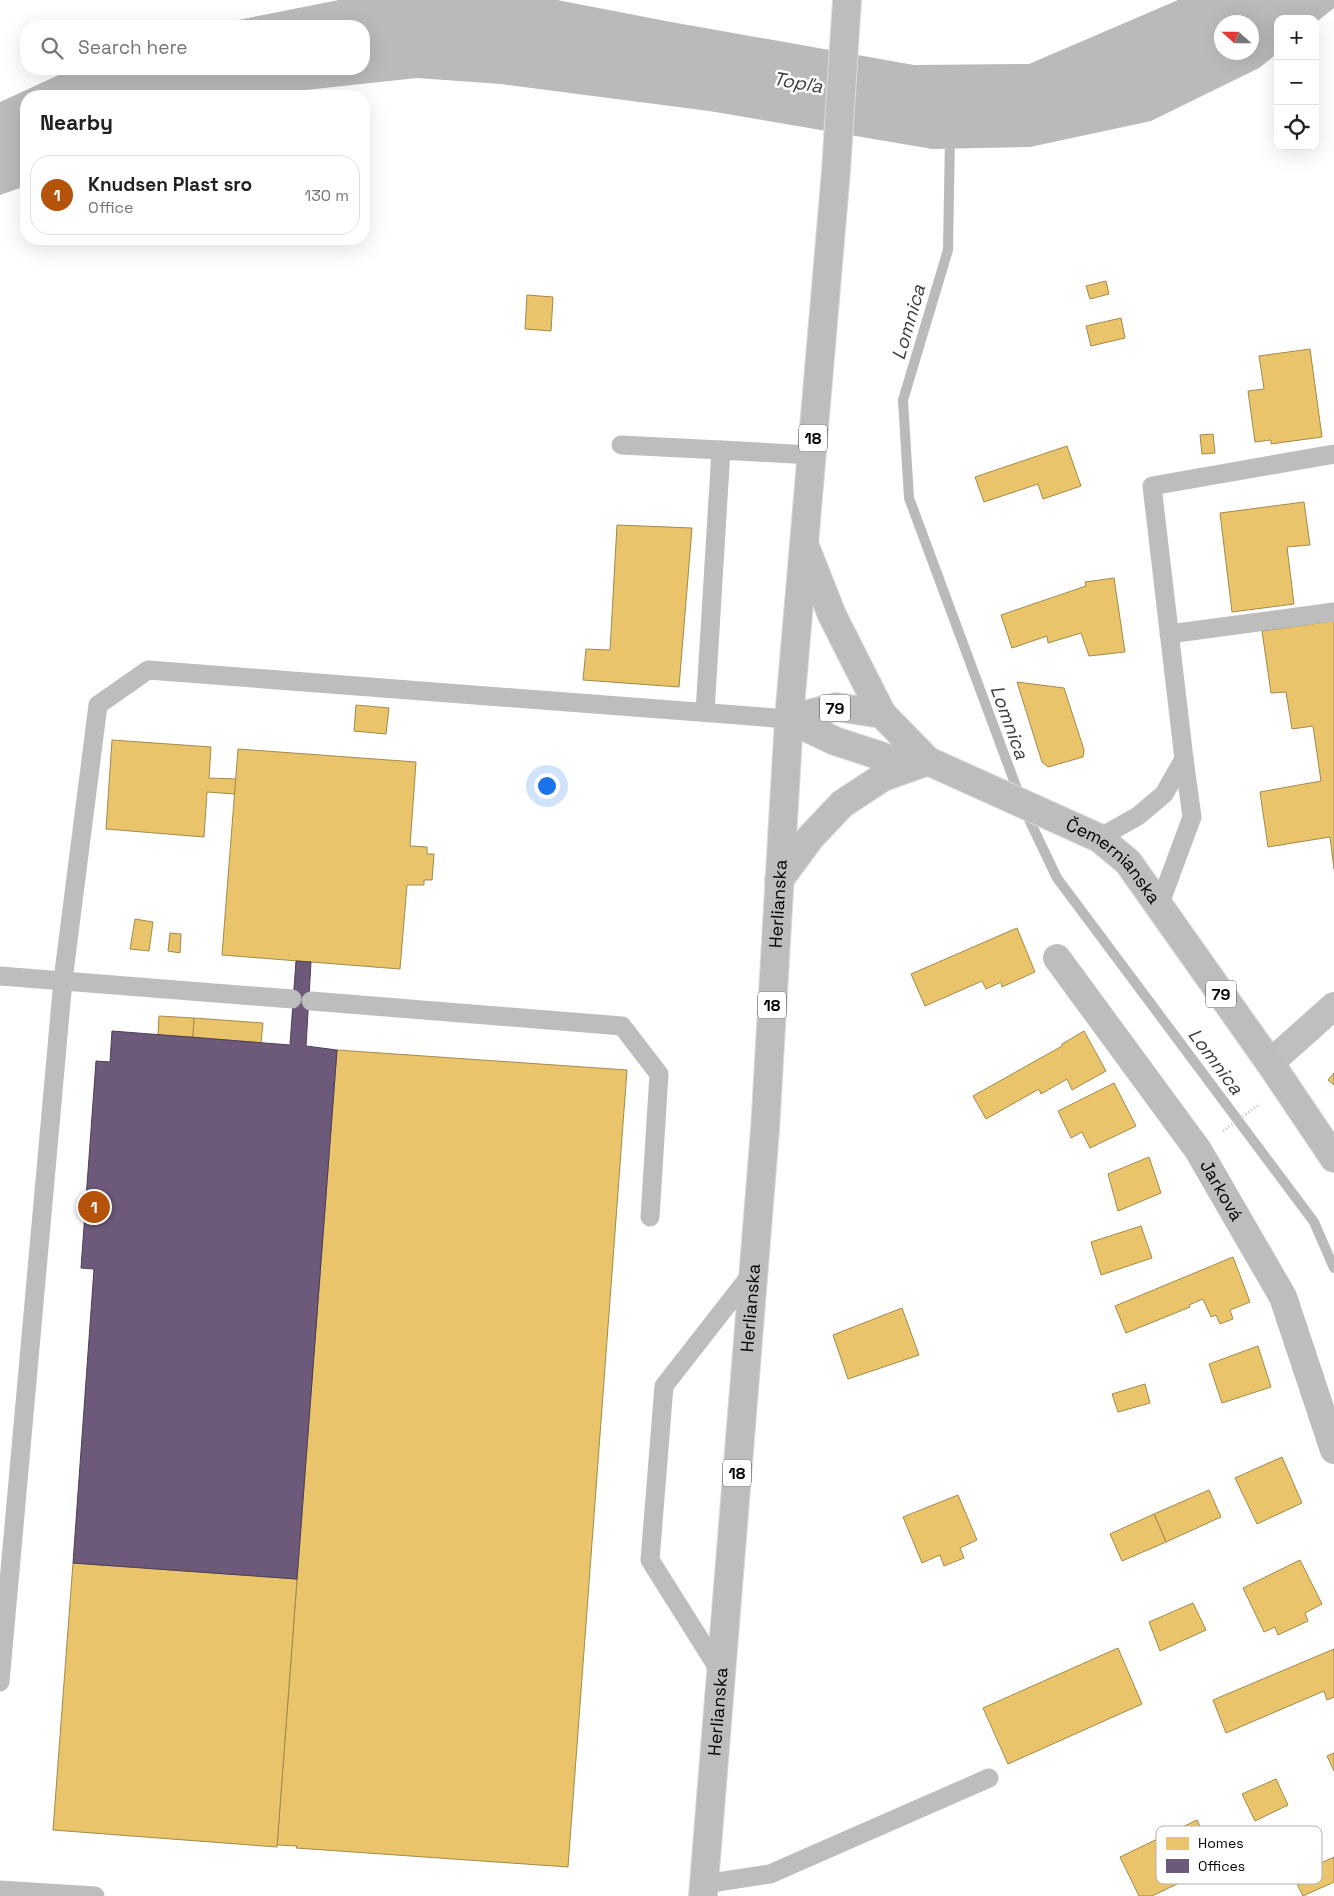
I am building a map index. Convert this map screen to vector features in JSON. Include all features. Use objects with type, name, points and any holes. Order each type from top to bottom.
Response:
[{"type":"main road","name":"18","points":[[789,719],[836,171],[846,0]]},
{"type":"main road","name":"Čemernianska","points":[[804,543],[832,615],[882,714],[928,761],[1099,838],[1128,862],[1270,1063],[1334,1158]]},
{"type":"main road","name":"79","points":[[789,719],[836,708],[882,714]]},
{"type":"main road","points":[[789,719],[834,741],[894,760],[928,761]]},
{"type":"main road","name":"Herlianska","points":[[703,1890],[765,1130],[789,719]]},
{"type":"main road","points":[[779,880],[810,838],[842,804],[883,777],[928,761]]},
{"type":"main road","name":"Jarková","points":[[1058,958],[1198,1150],[1279,1289],[1334,1450]]},
{"type":"street","points":[[1270,1063],[1334,1006]]},
{"type":"lane","points":[[621,445],[811,455]]},
{"type":"lane","points":[[705,712],[721,450]]},
{"type":"lane","points":[[1159,906],[1192,817],[1152,486],[1334,454]]},
{"type":"lane","points":[[1169,634],[1334,612]]},
{"type":"lane","points":[[0,1682],[63,980],[98,706],[148,670],[789,719]]},
{"type":"lane","points":[[1099,838],[1138,816],[1164,794],[1184,759]]},
{"type":"lane","points":[[0,976],[292,999]]},
{"type":"lane","points":[[311,1001],[622,1026],[659,1074],[650,1217]]},
{"type":"lane","points":[[721,1674],[650,1560],[650,1550],[664,1386],[753,1272]]},
{"type":"lane","points":[[703,1890],[770,1874],[989,1778]]},
{"type":"lane","points":[[0,1890],[95,1896]]},
{"type":"path","points":[[1221,1133],[1258,1105]]},
{"type":"water","name":"Topľa","points":[[339,0],[557,0],[914,65],[1029,64],[1178,0],[1334,0],[1334,8],[1319,20],[1319,15],[1274,15],[1274,56],[1259,68],[1151,121],[1030,147],[932,149],[709,111],[501,84],[417,78],[306,90],[26,90],[59,75],[370,75],[370,20],[238,20]]},
{"type":"water","points":[[20,93],[20,188],[0,195],[0,102]]},
{"type":"building: Homes","points":[[1106,281],[1109,294],[1090,299],[1086,286]]},
{"type":"building: Homes","points":[[527,295],[553,297],[551,331],[525,329]]},
{"type":"building: Homes","points":[[1121,318],[1125,338],[1091,346],[1086,326]]},
{"type":"building: Homes","points":[[1310,349],[1322,437],[1271,444],[1271,440],[1255,442],[1248,391],[1264,389],[1259,356]]},
{"type":"building: Homes","points":[[1213,434],[1215,453],[1202,454],[1200,435]]},
{"type":"building: Homes","points":[[1067,446],[1081,486],[1043,499],[1038,484],[984,502],[975,477]]},
{"type":"building: Homes","points":[[1304,502],[1310,545],[1287,547],[1294,604],[1232,612],[1220,513]]},
{"type":"building: Homes","points":[[617,525],[692,528],[679,687],[583,680],[586,649],[610,650]]},
{"type":"building: Homes","points":[[1114,578],[1125,652],[1089,656],[1081,633],[1048,643],[1047,636],[1012,648],[1001,615],[1086,586],[1085,582]]},
{"type":"building: Homes","points":[[1334,621],[1334,869],[1330,837],[1268,847],[1260,792],[1321,781],[1313,726],[1292,729],[1286,692],[1271,693],[1262,631]]},
{"type":"building: Homes","points":[[1017,682],[1064,688],[1084,750],[1083,757],[1048,767],[1042,762]]},
{"type":"building: Homes","points":[[356,705],[389,708],[386,734],[354,731]]},
{"type":"building: Homes","points":[[112,740],[211,747],[209,778],[236,779],[235,794],[207,792],[204,837],[106,829]]},
{"type":"building: Homes","points":[[238,749],[416,762],[410,846],[427,847],[427,854],[434,854],[432,880],[424,880],[424,885],[407,885],[400,969],[222,955]]},
{"type":"building: Homes","points":[[135,919],[153,922],[149,951],[130,949]]},
{"type":"building: Homes","points":[[1017,928],[1035,972],[1002,987],[1001,982],[986,989],[982,981],[925,1006],[911,974]]},
{"type":"building: Homes","points":[[170,933],[181,934],[180,953],[168,951]]},
{"type":"building: Homes","points":[[159,1016],[194,1018],[193,1037],[158,1035]]},
{"type":"building: Homes","points":[[194,1018],[263,1023],[261,1043],[193,1037]]},
{"type":"building: Homes","points":[[1084,1031],[1106,1071],[1072,1090],[1067,1079],[1041,1094],[1039,1089],[986,1119],[973,1096],[1062,1046],[1062,1044]]},
{"type":"building: Homes","points":[[337,1050],[627,1070],[568,1867],[296,1848],[297,1846],[277,1845]]},
{"type":"building: Homes","points":[[1334,1073],[1334,1085],[1328,1080]]},
{"type":"building: Homes","points":[[1114,1083],[1136,1126],[1090,1148],[1082,1132],[1071,1138],[1058,1111]]},
{"type":"building: Homes","points":[[1149,1157],[1161,1193],[1118,1211],[1108,1174]]},
{"type":"building: Homes","points":[[1141,1226],[1152,1258],[1101,1275],[1091,1242]]},
{"type":"building: Homes","points":[[1233,1257],[1250,1302],[1230,1310],[1233,1319],[1220,1324],[1216,1315],[1211,1317],[1203,1299],[1189,1305],[1190,1307],[1126,1333],[1115,1306]]},
{"type":"building: Homes","points":[[902,1308],[919,1355],[848,1379],[833,1335]]},
{"type":"building: Homes","points":[[1258,1346],[1271,1387],[1222,1403],[1209,1364]]},
{"type":"building: Homes","points":[[1145,1384],[1150,1403],[1118,1412],[1112,1394]]},
{"type":"building: Homes","points":[[1282,1457],[1302,1503],[1257,1524],[1235,1478]]},
{"type":"building: Homes","points":[[1209,1490],[1221,1517],[1166,1542],[1154,1514]]},
{"type":"building: Homes","points":[[958,1495],[977,1540],[960,1548],[964,1558],[944,1566],[940,1555],[922,1563],[903,1517]]},
{"type":"building: Homes","points":[[1154,1514],[1166,1542],[1122,1561],[1110,1534]]},
{"type":"building: Homes","points":[[1300,1560],[1322,1604],[1305,1613],[1308,1621],[1278,1635],[1275,1627],[1264,1632],[1243,1588]]},
{"type":"building: Homes","points":[[73,1563],[297,1579],[277,1847],[53,1830]]},
{"type":"building: Homes","points":[[1193,1603],[1206,1630],[1160,1651],[1149,1622]]},
{"type":"building: Homes","points":[[1118,1648],[1142,1704],[1008,1764],[983,1708]]},
{"type":"building: Homes","points":[[1334,1649],[1334,1697],[1327,1700],[1324,1691],[1226,1733],[1213,1700]]},
{"type":"building: Homes","points":[[1334,1753],[1334,1771],[1327,1756]]},
{"type":"building: Homes","points":[[1276,1779],[1288,1805],[1255,1821],[1242,1794]]},
{"type":"building: Homes","points":[[1197,1820],[1200,1826],[1185,1826]]},
{"type":"building: Homes","points":[[1156,1840],[1156,1884],[1177,1884],[1152,1896],[1139,1896],[1120,1857]]},
{"type":"building: Homes","points":[[1334,1857],[1334,1882],[1303,1896],[1297,1884],[1322,1884],[1322,1863]]},
{"type":"building: Offices","points":[[296,961],[311,962],[306,1046],[337,1050],[297,1579],[73,1563],[94,1269],[81,1268],[96,1061],[110,1062],[112,1031],[290,1045]]},
{"type":"waterway","name":"Lomnica","points":[[950,136],[948,250],[903,400],[909,498],[1020,797]]},
{"type":"waterway","name":"Lomnica","points":[[1025,811],[1057,878],[1314,1222],[1334,1268]]},
{"type":"place","name":"Knudsen Plast sro","points":[[94,1207]]}]
